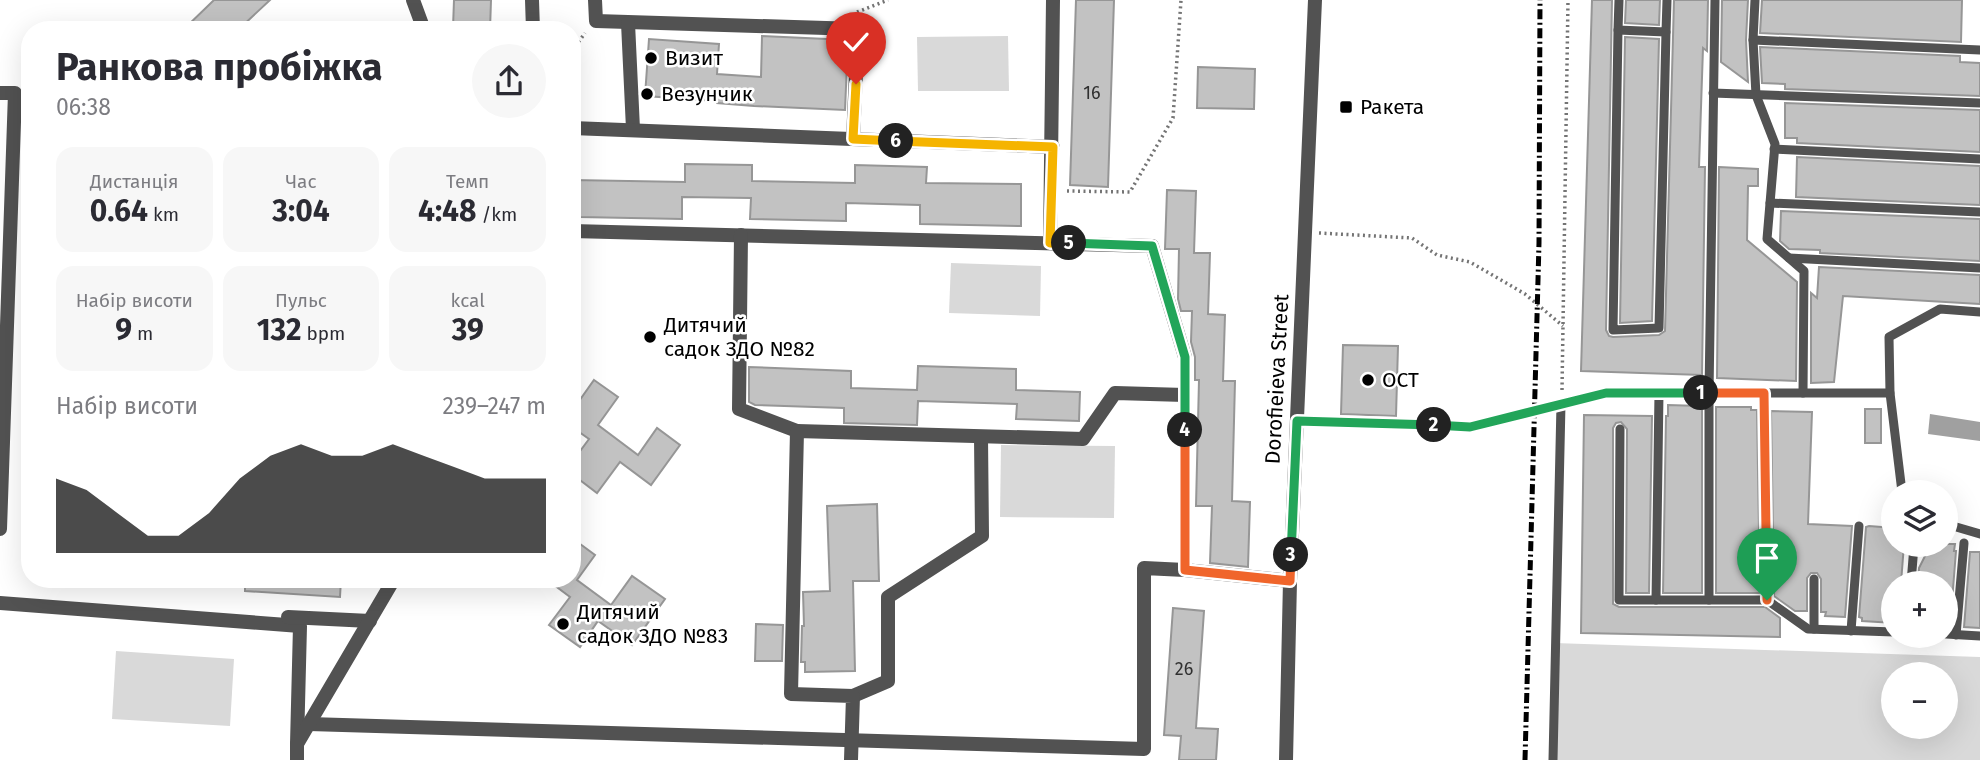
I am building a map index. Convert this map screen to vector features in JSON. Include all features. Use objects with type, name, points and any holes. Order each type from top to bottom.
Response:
[{"type":"street","points":[[413,0],[421,21]]},
{"type":"street","points":[[532,0],[533,21]]},
{"type":"street","points":[[595,0],[596,21],[858,29],[853,139]]},
{"type":"street","points":[[1050,243],[1053,0]]},
{"type":"street","name":"Dorofieieva Street","points":[[1286,760],[1290,581],[1315,0]]},
{"type":"street","points":[[628,23],[633,129]]},
{"type":"street","points":[[0,93],[15,93],[0,529]]},
{"type":"street","points":[[581,128],[1053,147]]},
{"type":"street","points":[[581,231],[1152,246],[1185,357],[1185,570]]},
{"type":"street","points":[[741,235],[739,409],[797,431],[1083,439],[1115,393],[1185,395]]},
{"type":"street","points":[[797,431],[791,694],[853,696],[888,681],[888,597],[982,536],[981,437]]},
{"type":"street","points":[[309,724],[1144,749],[1144,568],[1290,581]]},
{"type":"street","points":[[298,744],[389,588]]},
{"type":"street","points":[[297,760],[300,626],[0,603],[370,621]]},
{"type":"street","points":[[851,760],[853,696]]},
{"type":"lane","points":[[1619,0],[1614,330],[1659,328],[1667,0]]},
{"type":"lane","points":[[1710,600],[1709,393],[1715,0]]},
{"type":"lane","points":[[1755,0],[1753,40],[1756,95],[1775,144],[1767,239],[1804,271],[1803,393]]},
{"type":"lane","points":[[1618,30],[1666,32]]},
{"type":"lane","points":[[1753,40],[1980,50]]},
{"type":"lane","points":[[1713,93],[1980,103]]},
{"type":"lane","points":[[1774,149],[1980,159]]},
{"type":"lane","points":[[1770,203],[1980,212]]},
{"type":"lane","points":[[1789,258],[1980,268]]},
{"type":"lane","points":[[1901,480],[1890,393],[1889,337],[1940,309],[1980,312]]},
{"type":"lane","points":[[1553,760],[1561,404],[1606,393],[1890,393]]},
{"type":"lane","points":[[1656,600],[1659,393]]},
{"type":"lane","points":[[1764,393],[1767,600]]},
{"type":"lane","points":[[1620,429],[1619,600],[1767,600],[1808,629],[1881,632]]},
{"type":"lane","points":[[1850,631],[1859,526]]},
{"type":"lane","points":[[1958,528],[1980,534]]},
{"type":"lane","points":[[1958,585],[1964,543]]},
{"type":"lane","points":[[1814,579],[1814,629]]},
{"type":"lane","points":[[1958,635],[1980,636]]},
{"type":"path","points":[[847,28],[850,15],[888,0]]},
{"type":"path","points":[[1056,191],[1130,192],[1173,118],[1181,0]]},
{"type":"path","points":[[1297,421],[1470,427],[1561,404],[1568,0]]},
{"type":"path","points":[[1305,232],[1412,238],[1437,255],[1470,262],[1481,268],[1525,294],[1563,326]]},
{"type":"shaded area","points":[[1008,36],[1009,91],[918,91],[917,37]]},
{"type":"shaded area","points":[[951,263],[1041,266],[1040,316],[949,313]]},
{"type":"shaded area","points":[[1930,414],[1980,422],[1980,441],[1928,434]]},
{"type":"shaded area","points":[[1001,445],[1115,446],[1114,518],[1000,517]]},
{"type":"shaded area","points":[[1554,643],[1980,657],[1980,760],[1552,760]]},
{"type":"shaded area","points":[[116,651],[234,659],[230,726],[112,719]]},
{"type":"building","points":[[214,0],[270,0],[248,21],[192,21]]},
{"type":"building","points":[[454,0],[491,0],[490,21],[453,21]]},
{"type":"building","points":[[1076,0],[1114,0],[1108,187],[1070,185]]},
{"type":"building","points":[[1592,0],[1612,0],[1606,330],[1609,336],[1613,337],[1659,335],[1665,331],[1674,0],[1708,0],[1707,51],[1703,48],[1699,167],[1705,167],[1702,375],[1581,371]]},
{"type":"building","points":[[1626,0],[1660,0],[1659,25],[1625,23]]},
{"type":"building","points":[[1722,0],[1748,0],[1748,82],[1721,62]]},
{"type":"building","points":[[1762,0],[1962,0],[1961,42],[1760,33]]},
{"type":"building","points":[[762,36],[848,40],[845,110],[754,106],[645,96],[649,39],[719,44],[717,74],[761,77]]},
{"type":"building","points":[[1625,37],[1659,39],[1652,321],[1620,323]]},
{"type":"building","points":[[1760,47],[1960,56],[1960,62],[1980,63],[1980,96],[1785,89],[1785,84],[1762,83]]},
{"type":"building","points":[[1198,67],[1255,69],[1254,109],[1197,108]]},
{"type":"building","points":[[1785,103],[1980,110],[1980,152],[1797,143],[1797,138],[1785,138]]},
{"type":"building","points":[[1797,157],[1980,166],[1980,205],[1796,197]]},
{"type":"building","points":[[685,164],[752,165],[752,181],[855,183],[855,165],[927,167],[926,183],[1021,184],[1021,226],[920,224],[920,205],[846,203],[846,221],[750,219],[751,198],[682,197],[682,219],[581,217],[581,180],[685,182]]},
{"type":"building","points":[[1719,167],[1758,169],[1758,186],[1748,186],[1747,240],[1797,282],[1796,381],[1717,378]]},
{"type":"building","points":[[1167,190],[1196,191],[1194,253],[1210,253],[1208,314],[1225,315],[1223,381],[1235,381],[1232,501],[1250,502],[1248,567],[1210,563],[1212,506],[1196,506],[1199,380],[1195,380],[1195,357],[1191,342],[1192,311],[1181,311],[1178,299],[1179,249],[1165,249]]},
{"type":"building","points":[[1781,211],[1980,219],[1980,261],[1789,249],[1780,241]]},
{"type":"building","points":[[1819,267],[1980,275],[1980,304],[1843,296],[1834,382],[1811,383],[1811,293],[1817,298]]},
{"type":"building","points":[[1343,345],[1398,346],[1396,416],[1341,414]]},
{"type":"building","points":[[918,366],[1016,369],[1016,390],[1080,392],[1079,421],[1016,419],[1017,404],[918,401],[917,425],[844,423],[844,408],[755,405],[749,402],[749,367],[851,371],[851,388],[917,390]]},
{"type":"building","points":[[594,380],[618,397],[598,425],[638,455],[657,428],[680,445],[651,485],[620,462],[597,493],[581,481],[581,450],[589,439],[581,433],[581,398]]},
{"type":"building","points":[[1668,405],[1702,407],[1702,593],[1663,593]]},
{"type":"building","points":[[1716,407],[1751,407],[1751,410],[1757,410],[1760,593],[1716,593]]},
{"type":"building","points":[[1865,409],[1881,409],[1881,443],[1865,443]]},
{"type":"building","points":[[1771,411],[1812,412],[1808,524],[1852,526],[1845,617],[1825,616],[1826,612],[1821,612],[1821,579],[1817,573],[1811,573],[1807,578],[1807,611],[1795,611],[1774,596]]},
{"type":"building","points":[[1584,415],[1652,416],[1649,593],[1626,593],[1627,429],[1621,422],[1616,423],[1613,428],[1613,604],[1619,607],[1765,607],[1780,618],[1780,637],[1581,633]]},
{"type":"building","points":[[877,504],[879,581],[853,581],[855,671],[805,672],[805,662],[801,662],[803,592],[830,591],[827,506]]},
{"type":"building","points":[[1866,527],[1881,527],[1881,557],[1903,557],[1902,571],[1881,571],[1881,622],[1862,621],[1859,617]]},
{"type":"building","points":[[581,545],[595,555],[581,574]]},
{"type":"building","points":[[1970,552],[1980,552],[1980,628],[1964,627]]},
{"type":"building","points":[[1924,557],[1956,557],[1954,571],[1919,571]]},
{"type":"building","points":[[632,576],[665,599],[632,645],[598,621],[580,647],[549,625],[570,597],[558,588],[581,588],[581,583],[611,605]]},
{"type":"building","points":[[245,588],[340,588],[340,597],[245,591]]},
{"type":"building","points":[[1173,608],[1204,611],[1196,728],[1218,729],[1216,760],[1179,760],[1181,736],[1164,735]]},
{"type":"building","points":[[756,624],[783,625],[782,661],[755,661]]},
{"type":"railway","points":[[1525,760],[1539,243],[1540,0]]},
{"type":"place","name":"Визит","points":[[651,58]]},
{"type":"place","name":"Везунчик","points":[[647,94]]},
{"type":"place","name":"Ракета","points":[[1346,107]]},
{"type":"place","name":"Дитячий садок ЗДО №82","points":[[650,337]]},
{"type":"place","name":"ОСТ","points":[[1368,380]]},
{"type":"place","name":"Дитячий садок ЗДО №83","points":[[563,624]]},
{"type":"route","points":[[856,84],[853,139],[1053,147],[1050,243],[1152,246],[1185,357],[1185,570],[1290,581],[1297,421],[1470,427],[1606,393],[1764,393],[1767,600]]}]
